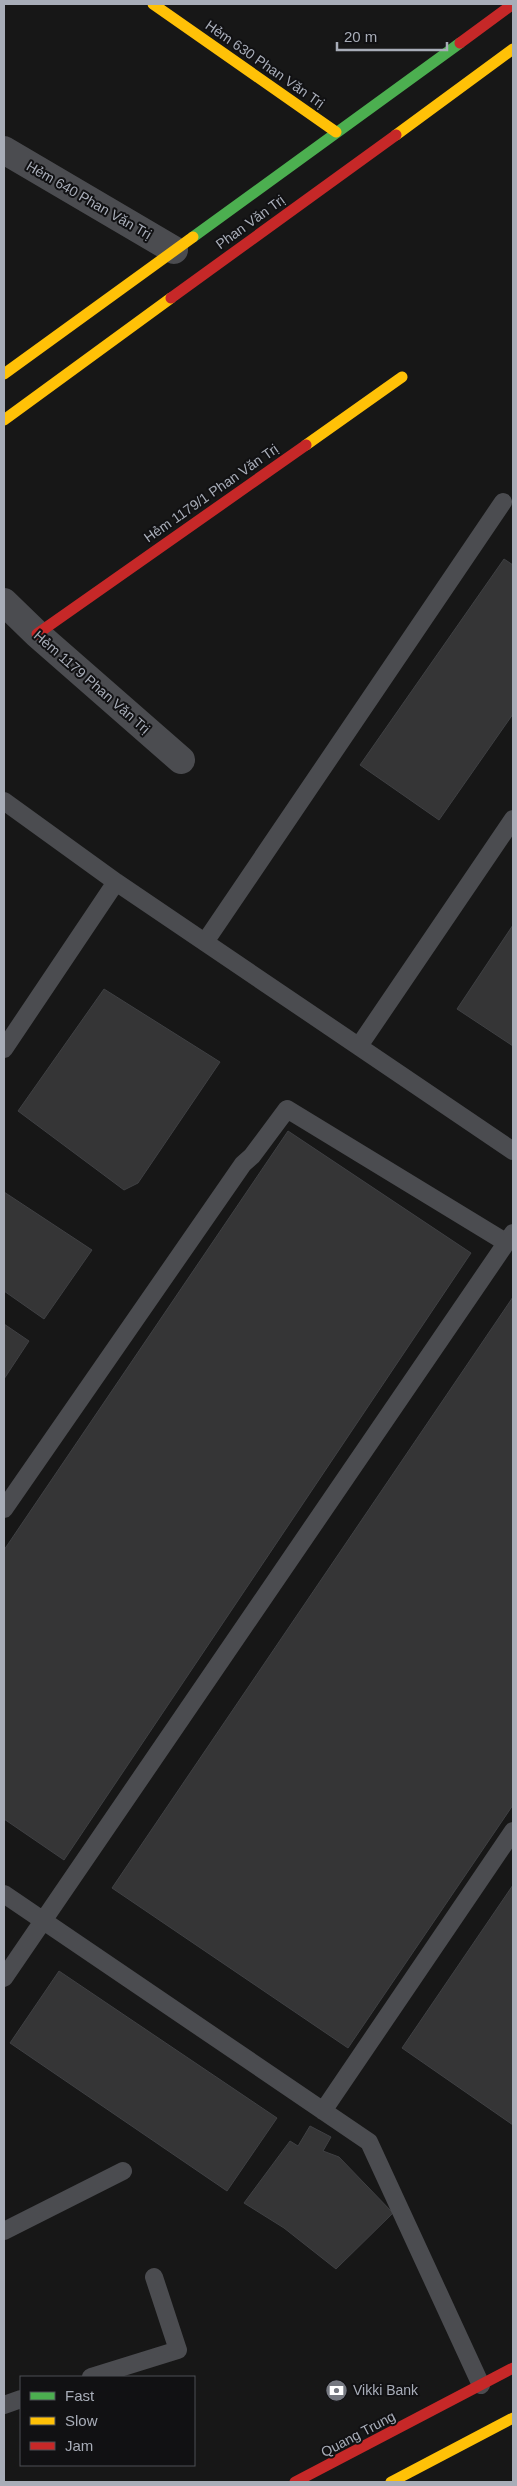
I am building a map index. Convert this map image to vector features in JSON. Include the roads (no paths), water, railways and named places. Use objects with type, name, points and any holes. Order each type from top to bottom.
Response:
[{"type":"main road","name":"Hẻm 630 Phan Văn Trị","points":[[153,4],[336,132]]},
{"type":"main road","name":"Phan Văn Trị","points":[[4,374],[513,4]]},
{"type":"main road","name":"Phan Văn Trị","points":[[4,420],[513,49]]},
{"type":"main road","name":"Hẻm 1179/1 Phan Văn Trị","points":[[37,634],[402,376]]},
{"type":"main road","name":"Quang Trung","points":[[295,2482],[513,2368]]},
{"type":"main road","points":[[391,2482],[513,2418]]},
{"type":"street","name":"Hẻm 640 Phan Văn Trị","points":[[4,150],[174,250]]},
{"type":"street","name":"Hẻm 1179 Phan Văn Trị","points":[[4,602],[37,634],[181,760]]},
{"type":"lane","points":[[204,942],[503,502]]},
{"type":"lane","points":[[4,801],[116,882],[513,1151]]},
{"type":"lane","points":[[359,1046],[513,820]]},
{"type":"lane","points":[[4,1049],[116,882]]},
{"type":"lane","points":[[4,1509],[243,1164],[252,1156],[287,1109],[510,1238],[4,1978]]},
{"type":"lane","points":[[323,2111],[513,1831]]},
{"type":"lane","points":[[4,1894],[369,2142],[481,2384]]},
{"type":"lane","points":[[4,2231],[123,2171]]},
{"type":"lane","points":[[94,2376],[178,2350],[154,2277]]},
{"type":"lane","points":[[4,2405],[20,2399]]},
{"type":"place","name":"Vikki Bank","points":[[337,2390]]}]
